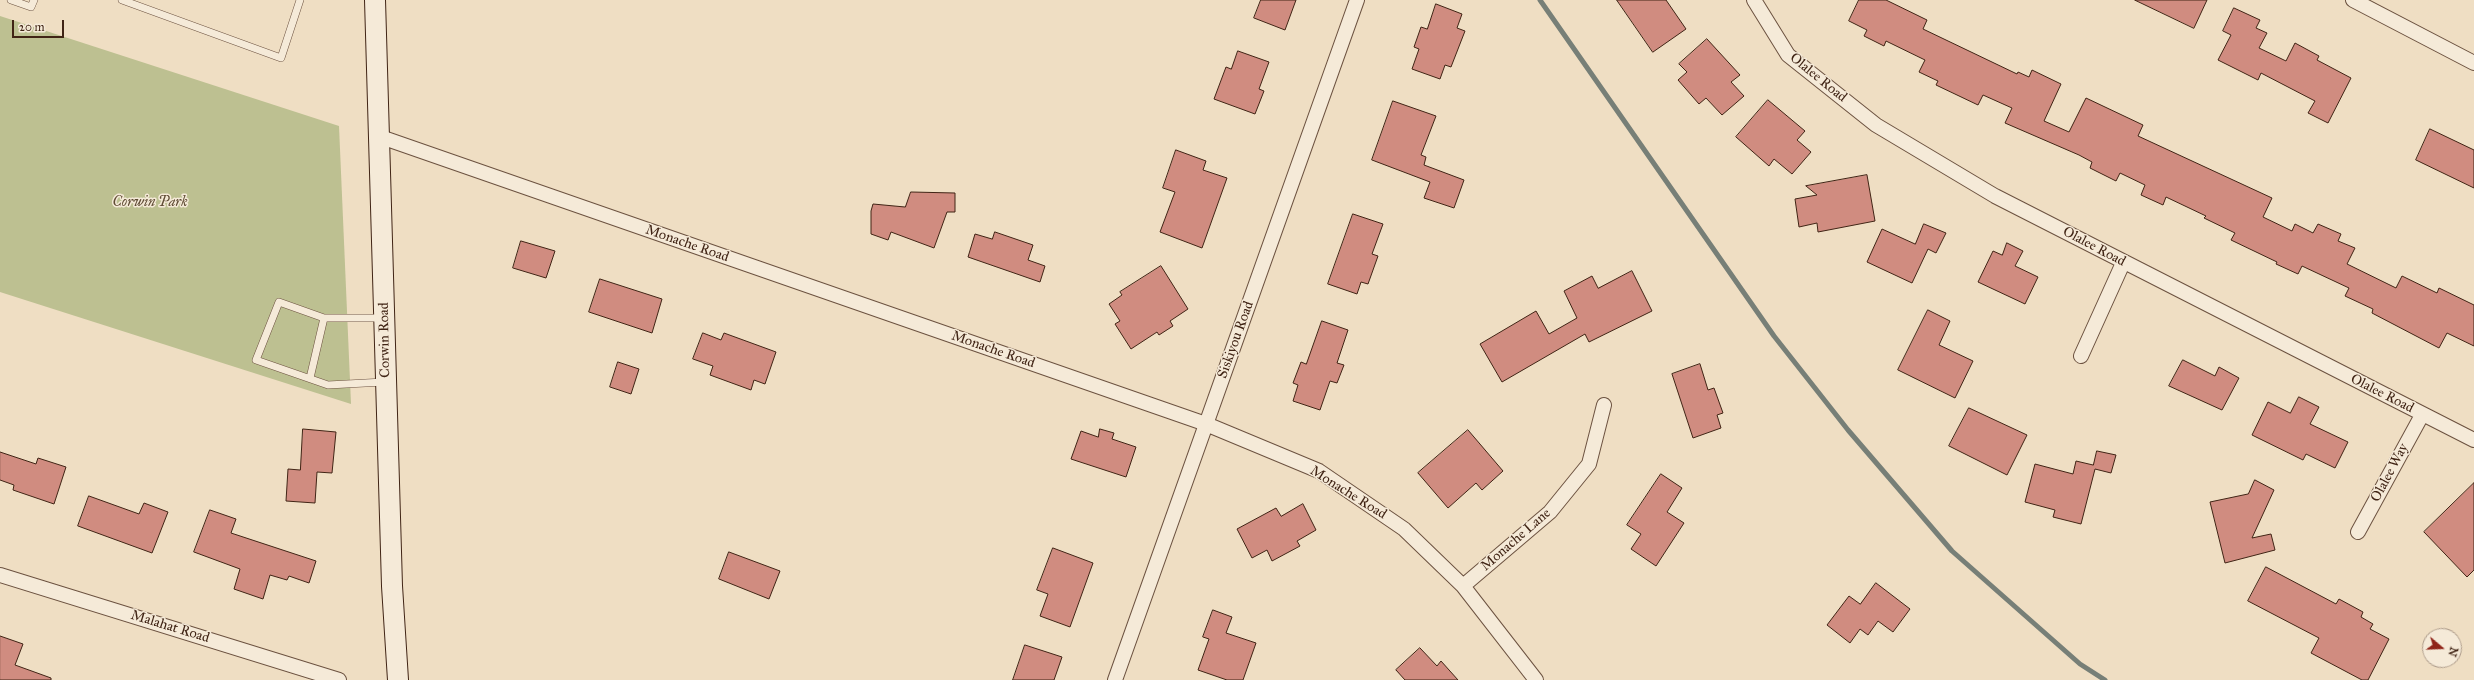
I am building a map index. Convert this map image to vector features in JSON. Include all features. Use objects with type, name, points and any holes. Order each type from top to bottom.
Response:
[{"type":"main road","name":"Corwin Road","points":[[375,0],[386,382],[398,680]]},
{"type":"street","name":"Siskiyou Road","points":[[1114,680],[1357,0]]},
{"type":"street","name":"Olalee Road","points":[[1754,0],[1788,55],[1876,125],[1995,196],[2123,263],[2474,440]]},
{"type":"street","points":[[2353,0],[2474,63]]},
{"type":"street","name":"Monache Road","points":[[378,136],[1206,424],[1319,472],[1404,529],[1463,586],[1536,680]]},
{"type":"street","points":[[2081,356],[2123,263]]},
{"type":"street","name":"Monache Lane","points":[[1463,586],[1550,512],[1589,464],[1604,405]]},
{"type":"street","name":"Olalee Way","points":[[2358,532],[2422,414]]},
{"type":"street","name":"Malahat Road","points":[[0,574],[340,680]]},
{"type":"lane","points":[[11,0],[31,7],[34,0]]},
{"type":"lane","points":[[122,0],[281,58],[300,0]]},
{"type":"lane","points":[[385,318],[324,318],[279,302],[256,360],[328,385],[386,382]]},
{"type":"lane","points":[[310,378],[324,318]]},
{"type":"green space","name":"Corwin Park","points":[[0,16],[339,126],[351,404],[0,292]]},
{"type":"building","points":[[1261,0],[1296,0],[1285,30],[1254,18]]},
{"type":"building","points":[[1617,0],[1666,0],[1686,29],[1653,52]]},
{"type":"building","points":[[1859,0],[1886,0],[1927,20],[1923,29],[2017,74],[2018,72],[2029,77],[2032,70],[2061,84],[2044,121],[2069,132],[2086,98],[2143,125],[2138,136],[2272,198],[2263,217],[2292,231],[2295,224],[2313,233],[2318,224],[2341,234],[2338,241],[2355,248],[2347,264],[2396,288],[2402,276],[2437,293],[2439,288],[2474,305],[2474,346],[2447,333],[2439,348],[2372,313],[2373,309],[2345,296],[2349,288],[2302,266],[2298,274],[2276,264],[2277,262],[2231,240],[2235,233],[2204,218],[2206,216],[2166,197],[2163,205],[2141,195],[2145,185],[2120,173],[2116,181],[2090,168],[2092,162],[2079,155],[2005,123],[2012,108],[1983,95],[1978,105],[1936,85],[1938,81],[1919,72],[1925,60],[1886,41],[1884,46],[1864,36],[1867,30],[1849,21]]},
{"type":"building","points":[[2135,0],[2207,0],[2194,28]]},
{"type":"building","points":[[1436,4],[1462,14],[1457,28],[1465,31],[1451,67],[1445,65],[1440,79],[1412,69],[1419,49],[1414,47],[1421,27],[1427,29]]},
{"type":"building","points":[[2234,8],[2260,20],[2256,28],[2267,33],[2259,48],[2286,61],[2295,43],[2319,56],[2317,60],[2351,78],[2328,123],[2308,113],[2315,101],[2261,73],[2258,80],[2218,60],[2231,35],[2223,31]]},
{"type":"building","points":[[1707,39],[1740,75],[1731,82],[1744,96],[1722,115],[1706,98],[1699,104],[1678,80],[1687,72],[1679,64]]},
{"type":"building","points":[[1238,51],[1269,62],[1259,89],[1264,91],[1255,114],[1214,99],[1226,67],[1231,69]]},
{"type":"building","points":[[1768,100],[1805,131],[1797,140],[1811,152],[1792,174],[1774,159],[1769,166],[1736,137]]},
{"type":"building","points":[[1393,101],[1436,116],[1421,155],[1426,157],[1424,165],[1464,180],[1454,208],[1424,198],[1430,182],[1372,160]]},
{"type":"building","points":[[2430,129],[2474,150],[2474,188],[2416,160]]},
{"type":"building","points":[[1176,150],[1206,161],[1203,170],[1227,178],[1202,248],[1160,232],[1175,192],[1163,188]]},
{"type":"building","points":[[1867,175],[1875,221],[1818,232],[1817,223],[1799,227],[1795,199],[1817,195],[1806,186]]},
{"type":"building","points":[[911,192],[955,193],[955,212],[947,212],[934,248],[891,232],[888,240],[871,234],[871,211],[873,204],[905,207]]},
{"type":"building","points":[[1353,214],[1383,224],[1372,254],[1378,256],[1368,284],[1361,282],[1357,294],[1328,284]]},
{"type":"building","points":[[1924,224],[1946,233],[1936,253],[1928,249],[1912,283],[1867,262],[1882,229],[1915,244]]},
{"type":"building","points":[[995,232],[1033,245],[1028,260],[1045,266],[1040,282],[968,257],[975,234],[992,239]]},
{"type":"building","points":[[521,241],[555,251],[546,278],[513,268]]},
{"type":"building","points":[[2007,243],[2023,251],[2015,266],[2038,277],[2025,304],[1978,282],[1993,251],[2002,255]]},
{"type":"building","points":[[1161,266],[1188,309],[1170,321],[1173,326],[1159,335],[1157,332],[1131,349],[1115,324],[1120,321],[1109,304],[1122,295],[1120,292]]},
{"type":"building","points":[[1632,271],[1652,311],[1589,342],[1585,334],[1502,382],[1480,344],[1536,311],[1549,334],[1577,318],[1564,291],[1592,276],[1598,288]]},
{"type":"building","points":[[600,279],[662,299],[652,333],[589,312]]},
{"type":"building","points":[[1928,310],[1950,321],[1939,345],[1973,361],[1955,398],[1898,370]]},
{"type":"building","points":[[1322,321],[1348,330],[1337,363],[1344,365],[1337,383],[1330,381],[1320,410],[1293,401],[1298,385],[1293,383],[1301,362],[1306,364]]},
{"type":"building","points":[[703,333],[721,340],[724,333],[776,352],[765,384],[754,380],[751,390],[710,375],[713,366],[693,359]]},
{"type":"building","points":[[2183,360],[2215,376],[2219,367],[2239,378],[2222,410],[2169,386]]},
{"type":"building","points":[[618,362],[639,369],[631,394],[610,387]]},
{"type":"building","points":[[1700,364],[1708,390],[1714,388],[1723,413],[1717,415],[1721,428],[1693,438],[1672,374]]},
{"type":"building","points":[[2299,397],[2319,407],[2310,424],[2348,442],[2335,468],[2306,454],[2303,460],[2252,435],[2268,402],[2290,413]]},
{"type":"building","points":[[1969,408],[2027,435],[2007,475],[1949,446]]},
{"type":"building","points":[[303,429],[336,432],[332,473],[317,472],[315,503],[286,501],[288,469],[300,470]]},
{"type":"building","points":[[1100,429],[1114,433],[1112,439],[1136,447],[1126,477],[1071,459],[1081,431],[1098,437]]},
{"type":"building","points":[[1468,430],[1503,471],[1482,490],[1476,483],[1448,508],[1418,473]]},
{"type":"building","points":[[2097,451],[2116,455],[2111,473],[2095,469],[2081,524],[2053,517],[2055,510],[2025,502],[2035,464],[2073,474],[2076,461],[2093,465]]},
{"type":"building","points":[[0,452],[36,464],[38,458],[66,467],[54,504],[13,490],[14,485],[0,480]]},
{"type":"building","points":[[1661,474],[1682,488],[1667,512],[1684,523],[1656,566],[1631,549],[1641,534],[1627,525]]},
{"type":"building","points":[[2255,480],[2274,490],[2252,538],[2271,534],[2275,550],[2225,563],[2210,502],[2248,494]]},
{"type":"building","points":[[2474,483],[2474,570],[2467,577],[2424,532]]},
{"type":"building","points":[[89,496],[139,514],[144,503],[168,512],[152,553],[78,526]]},
{"type":"building","points":[[1303,504],[1316,530],[1297,541],[1300,546],[1272,561],[1267,550],[1252,558],[1237,529],[1276,508],[1281,516]]},
{"type":"building","points":[[210,510],[236,519],[231,533],[316,561],[309,583],[289,576],[287,580],[270,575],[263,599],[234,589],[240,569],[194,552]]},
{"type":"building","points":[[1053,548],[1093,563],[1070,627],[1040,616],[1048,594],[1037,590]]},
{"type":"building","points":[[729,552],[780,571],[769,599],[719,579]]},
{"type":"building","points":[[2266,567],[2336,604],[2339,599],[2363,612],[2361,617],[2373,624],[2370,629],[2389,639],[2368,680],[2362,680],[2311,653],[2319,638],[2248,601]]},
{"type":"building","points":[[1876,583],[1910,609],[1893,632],[1878,621],[1868,635],[1860,629],[1850,643],[1827,625],[1849,596],[1860,604]]},
{"type":"building","points":[[1213,610],[1232,617],[1226,633],[1256,643],[1243,680],[1227,680],[1198,670],[1209,639],[1203,637]]},
{"type":"building","points":[[0,636],[23,644],[15,665],[51,678],[51,680],[0,680]]},
{"type":"building","points":[[1025,645],[1062,657],[1054,680],[1013,680]]},
{"type":"building","points":[[1420,648],[1437,666],[1441,661],[1458,680],[1405,680],[1396,670]]},
{"type":"waterway","points":[[1540,0],[1774,336],[1848,430],[1952,551],[2080,664],[2105,680]]}]
